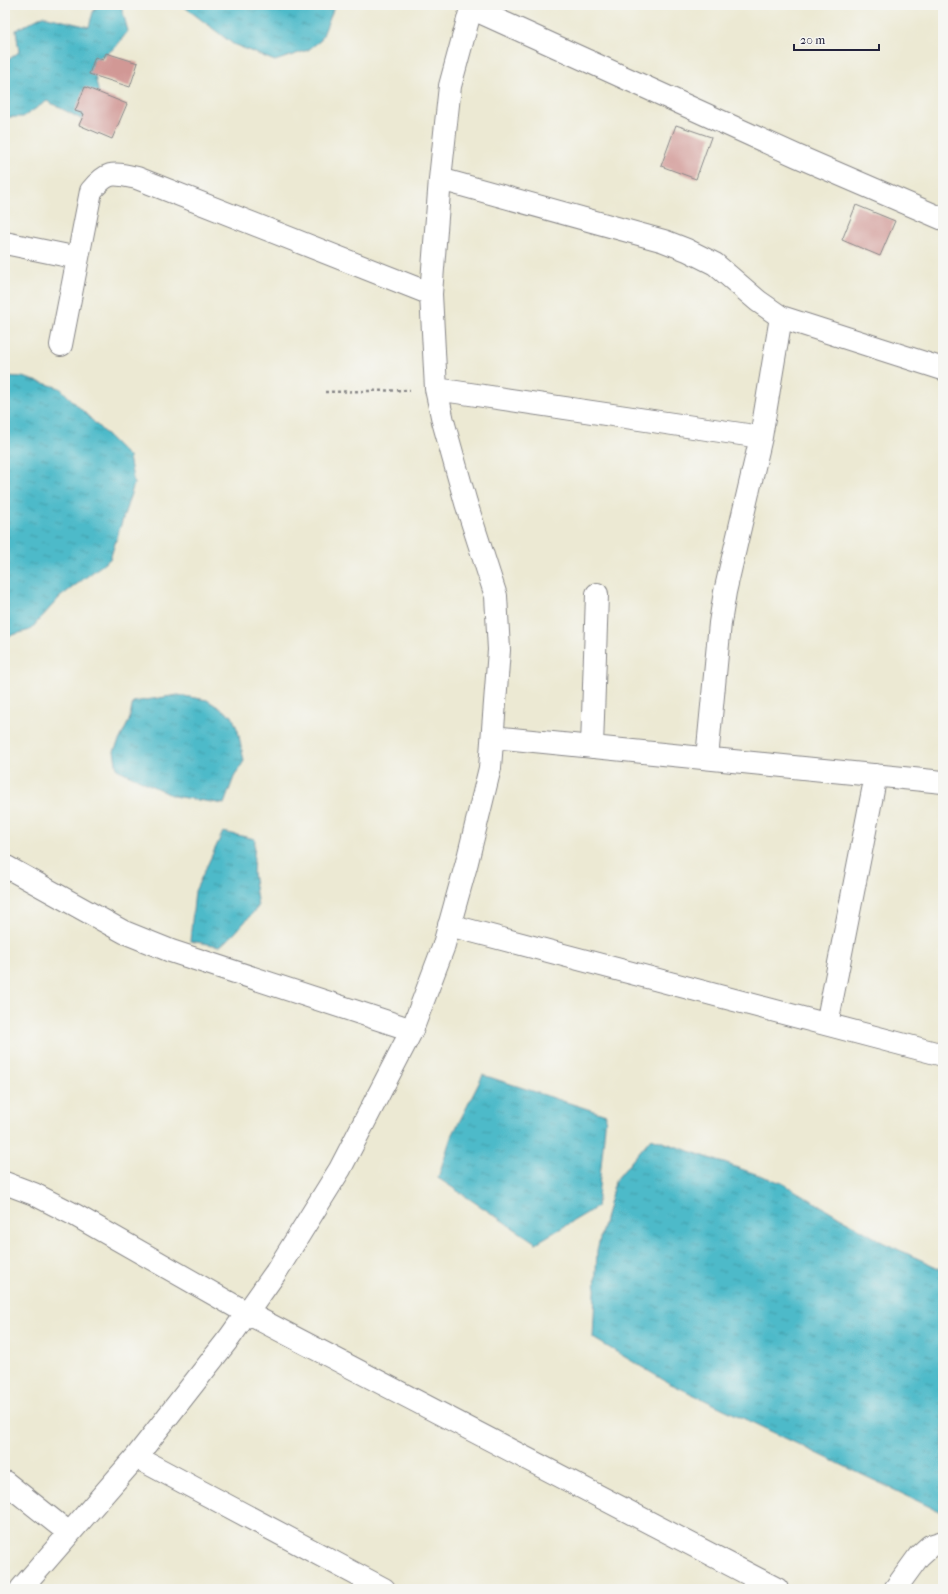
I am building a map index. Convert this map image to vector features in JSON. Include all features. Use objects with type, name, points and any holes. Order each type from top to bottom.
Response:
[{"type":"street","points":[[21,1589],[136,1457],[247,1313],[276,1272],[340,1169],[412,1030],[443,948],[467,862],[490,768],[499,650],[496,596],[466,503],[443,421],[436,389],[431,294],[440,179],[450,86],[472,7],[797,156],[943,219]]},
{"type":"street","points":[[61,345],[91,191],[101,179],[115,174],[137,178],[431,294]]},
{"type":"street","points":[[440,179],[664,241],[688,250],[715,264],[758,301],[781,317],[943,369]]},
{"type":"street","points":[[5,243],[78,258]]},
{"type":"street","points":[[707,758],[720,623],[725,592],[761,437],[781,317]]},
{"type":"street","points":[[436,389],[761,437]]},
{"type":"street","points":[[592,747],[597,594]]},
{"type":"street","points":[[493,737],[943,782]]},
{"type":"street","points":[[827,1024],[876,775]]},
{"type":"street","points":[[5,866],[124,932],[171,951],[412,1030]]},
{"type":"street","points":[[449,925],[943,1055]]},
{"type":"street","points":[[5,1183],[34,1194],[247,1313],[777,1589]]},
{"type":"street","points":[[136,1457],[384,1589]]},
{"type":"street","points":[[5,1482],[69,1533]]},
{"type":"street","points":[[895,1589],[930,1546],[943,1542]]},
{"type":"path","points":[[324,392],[383,391]]},
{"type":"water","points":[[98,5],[121,5],[128,31],[115,48],[92,62],[101,104],[85,121],[47,101],[23,117],[5,117],[5,62],[19,52],[16,30],[43,16],[89,27],[93,12]]},
{"type":"water","points":[[182,5],[335,5],[321,40],[308,50],[275,61],[233,44]]},
{"type":"water","points":[[5,376],[22,377],[60,388],[129,457],[134,484],[110,559],[60,597],[30,630],[5,637]]},
{"type":"water","points":[[178,695],[207,700],[232,716],[238,731],[244,761],[234,777],[224,804],[173,796],[117,769],[114,751],[129,721],[133,702]]},
{"type":"water","points":[[223,832],[255,839],[253,873],[258,907],[234,934],[220,946],[190,941],[195,891]]},
{"type":"water","points":[[483,1075],[606,1115],[597,1207],[536,1243],[438,1178],[450,1140]]},
{"type":"water","points":[[651,1138],[782,1183],[884,1243],[943,1270],[943,1513],[667,1382],[593,1338],[597,1250],[615,1181]]},
{"type":"building","points":[[106,53],[138,63],[130,87],[89,74],[95,57],[103,60]]},
{"type":"building","points":[[85,87],[127,104],[112,139],[79,125],[84,114],[75,111]]},
{"type":"building","points":[[676,125],[711,137],[696,179],[661,166]]},
{"type":"building","points":[[856,205],[895,221],[880,256],[842,240]]}]
